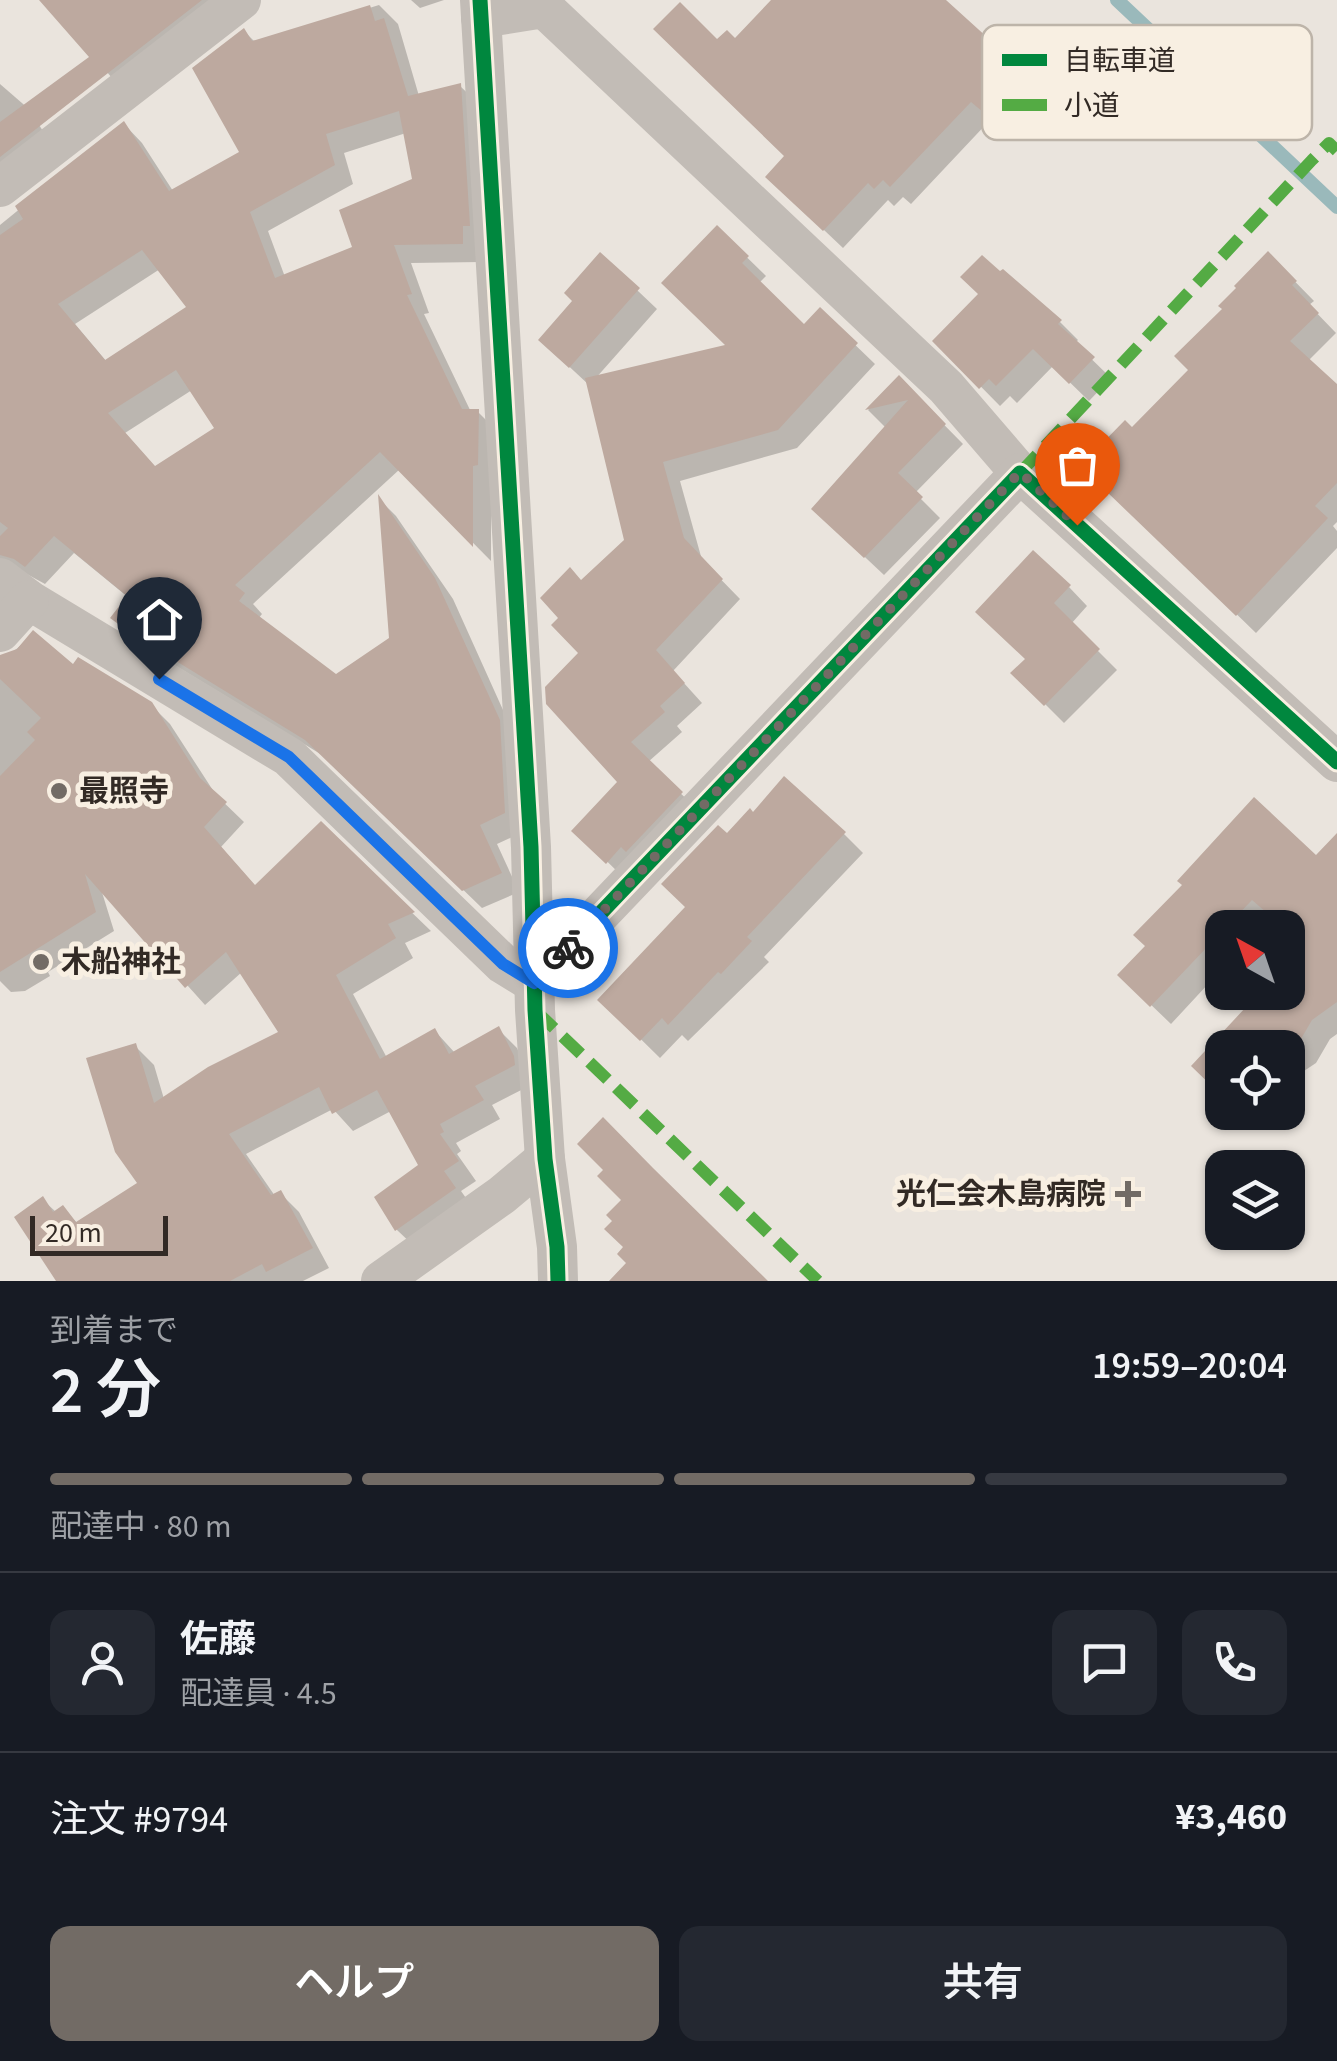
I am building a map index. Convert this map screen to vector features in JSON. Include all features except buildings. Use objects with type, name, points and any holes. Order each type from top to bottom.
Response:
[{"type":"street","points":[[0,187],[241,0]]},
{"type":"street","points":[[558,1281],[558,1247],[545,1159],[534,983],[531,846],[480,9],[544,8],[946,387],[1020,472],[1337,762]]},
{"type":"street","points":[[534,983],[1020,472]]},
{"type":"street","points":[[0,632],[15,589],[289,757],[503,964],[534,983]]},
{"type":"street","points":[[381,1281],[502,1195],[545,1159]]},
{"type":"waterway","points":[[1117,0],[1144,25]]},
{"type":"waterway","points":[[1266,140],[1337,207]]},
{"type":"marked path","points":[[1020,473],[1312,160],[1329,143],[1337,151]]},
{"type":"marked path","points":[[536,1011],[818,1281]]},
{"type":"cycle path","points":[[480,0],[531,847],[535,1010],[558,1281]]},
{"type":"cycle path","points":[[534,983],[1020,473],[1337,762]]},
{"type":"way so far","points":[[568,948],[1020,472],[1077,525]]},
{"type":"place","name":"最照寺","points":[[59,791]]},
{"type":"place","name":"木船神社","points":[[41,962]]},
{"type":"place","name":"光仁会木島病院","points":[[1128,1194]]},
{"type":"route","points":[[159,679],[289,757],[503,964],[534,983],[568,948]]}]
